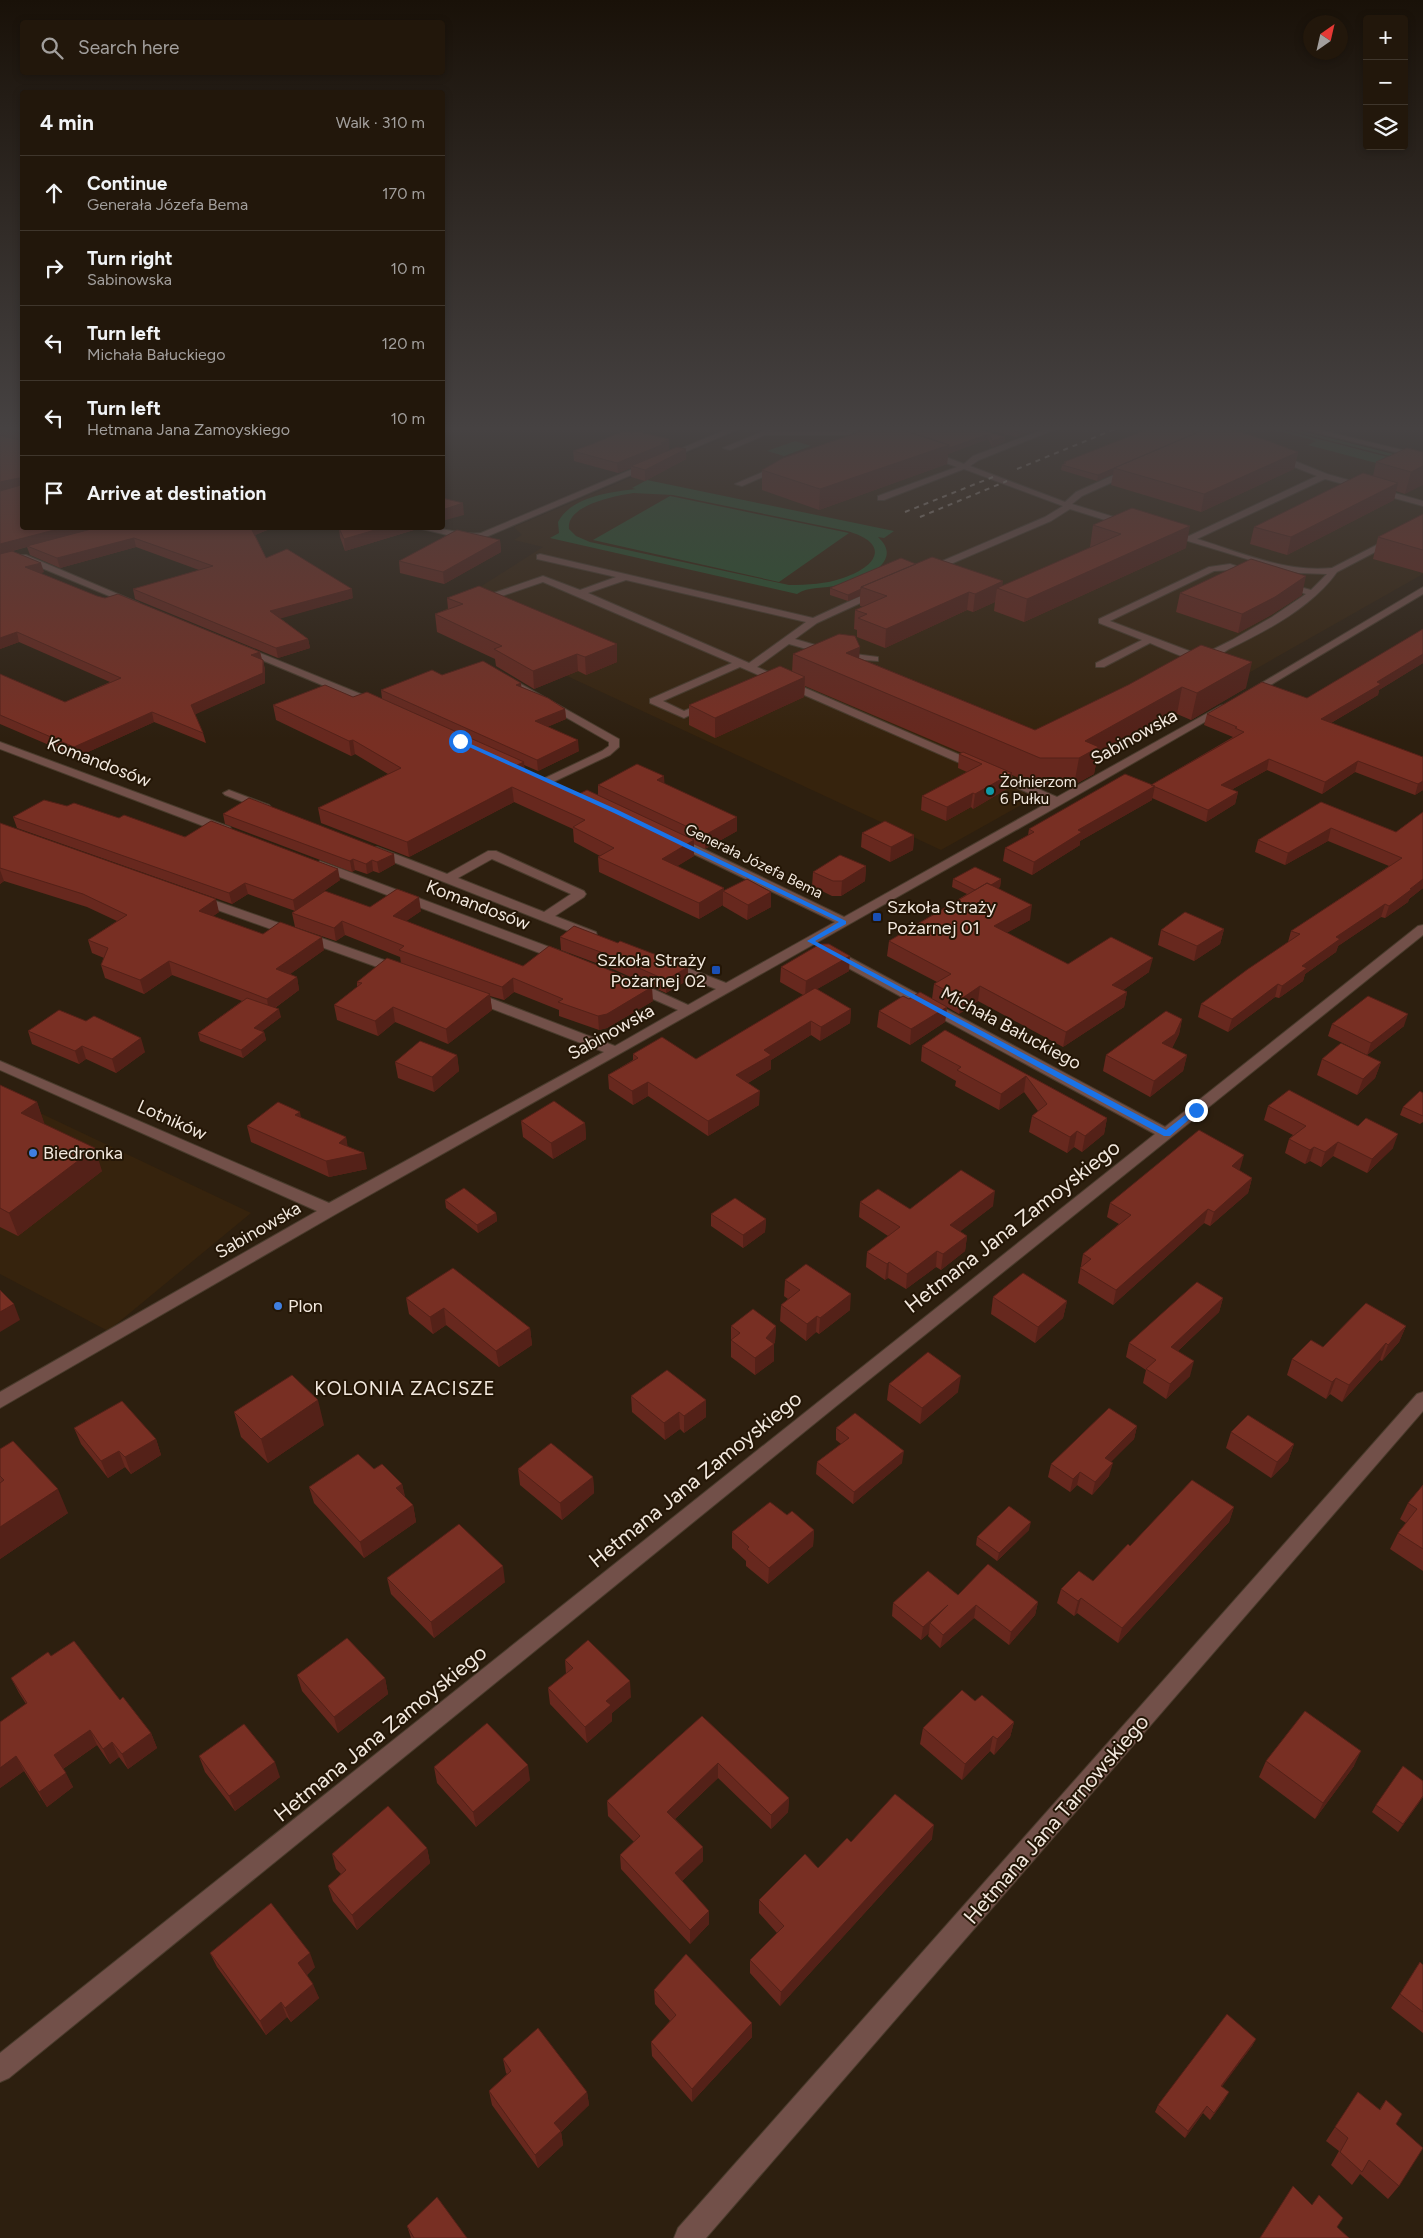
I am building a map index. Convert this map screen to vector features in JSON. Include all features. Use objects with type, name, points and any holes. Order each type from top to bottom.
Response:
[{"type":"street","points":[[432,530],[468,537],[484,535],[497,529]]},
{"type":"street","points":[[921,573],[1023,529]]},
{"type":"street","points":[[1190,539],[1210,529]]},
{"type":"street","points":[[1160,533],[1190,539],[1288,568],[1321,572],[1334,570],[1412,529]]},
{"type":"street","points":[[35,549],[16,555],[141,606]]},
{"type":"street","points":[[540,557],[814,621]]},
{"type":"street","points":[[1313,593],[1238,569],[1217,568],[1102,621],[1149,640],[1195,656],[1204,657],[1283,615],[1313,593],[1327,581],[1334,570]]},
{"type":"street","points":[[580,593],[626,577]]},
{"type":"street","points":[[506,606],[488,598],[538,580],[552,581],[1058,802]]},
{"type":"street","points":[[750,667],[814,621],[885,589]]},
{"type":"street","name":"Sabinowska","points":[[0,1401],[330,1210],[1220,710],[1423,590]]},
{"type":"street","points":[[786,640],[838,655],[874,659]]},
{"type":"street","points":[[1100,665],[1149,640]]},
{"type":"street","points":[[237,646],[382,706]]},
{"type":"street","points":[[719,699],[684,715],[654,701],[740,663]]},
{"type":"street","points":[[496,673],[615,741],[614,747],[606,753],[542,779],[564,788]]},
{"type":"street","points":[[753,684],[770,676]]},
{"type":"street","name":"Komandosów","points":[[0,745],[240,835]]},
{"type":"street","points":[[229,793],[274,811]]},
{"type":"street","name":"Generała Józefa Bema","points":[[669,837],[844,922]]},
{"type":"street","points":[[363,846],[602,939]]},
{"type":"street","points":[[448,879],[492,854],[580,894],[545,917]]},
{"type":"street","name":"Komandosów","points":[[310,861],[573,961]]},
{"type":"street","points":[[188,895],[412,975]]},
{"type":"street","name":"Hetmana Jana Zamoyskiego","points":[[0,2069],[829,1402],[1423,929]]},
{"type":"street","name":"Michała Bałuckiego","points":[[810,941],[1167,1134]]},
{"type":"street","points":[[656,960],[727,988]]},
{"type":"street","points":[[627,983],[688,1010]]},
{"type":"street","points":[[459,992],[534,1018],[616,1051]]},
{"type":"street","name":"Lotników","points":[[0,1065],[330,1210]]},
{"type":"street","name":"Hetmana Jana Tarnowskiego","points":[[688,2238],[1423,1399]]},
{"type":"shaded area","points":[[516,529],[1423,529],[1423,574],[1051,785],[1036,785],[1024,792],[1028,801],[941,850],[436,615],[543,547],[514,540],[522,535]]},
{"type":"shaded area","points":[[0,1094],[251,1213],[108,1331],[0,1274]]},
{"type":"green space","points":[[559,529],[569,529],[576,536],[590,542],[789,585],[803,585],[830,582],[843,578],[865,567],[871,561],[875,554],[870,542],[861,536],[839,529],[894,531],[884,538],[878,537],[885,546],[887,555],[877,569],[847,583],[801,591],[797,594],[550,538],[559,533]]},
{"type":"green space","points":[[611,529],[832,529],[849,533],[779,582],[593,540]]},
{"type":"building","points":[[0,529],[54,530],[0,544]]},
{"type":"building","points":[[1107,529],[1182,529],[1027,599],[997,588],[1121,534]]},
{"type":"building","points":[[1263,529],[1306,529],[1291,537]]},
{"type":"building","points":[[1393,529],[1423,529],[1423,550],[1378,537]]},
{"type":"building","points":[[87,530],[252,530],[266,558],[287,549],[352,589],[270,611],[308,639],[276,648],[133,589],[213,566],[134,538],[57,558],[27,546]]},
{"type":"building","points":[[340,530],[375,530],[344,539]]},
{"type":"building","points":[[457,530],[500,540],[443,572],[399,561]]},
{"type":"building","points":[[12,551],[41,563],[25,567],[97,596],[105,598],[118,594],[260,652],[251,655],[263,660],[263,673],[191,705],[203,733],[152,712],[74,747],[0,715],[0,674],[65,702],[121,678],[17,632],[0,638],[0,554]]},
{"type":"building","points":[[932,557],[1003,581],[975,594],[969,592],[886,629],[858,618],[867,614],[855,610],[887,596],[861,587]]},
{"type":"building","points":[[901,558],[916,564],[861,587],[861,589],[848,595],[830,588]]},
{"type":"building","points":[[1251,559],[1306,576],[1275,597],[1242,614],[1180,593]]},
{"type":"building","points":[[479,586],[617,644],[585,657],[577,654],[533,671],[494,649],[502,646],[435,614],[463,604],[447,598]]},
{"type":"building","points":[[1423,629],[1423,654],[1377,682],[1381,684],[1321,719],[1423,757],[1423,781],[1418,784],[1358,761],[1325,782],[1269,759],[1221,785],[1238,792],[1208,810],[1151,785],[1244,732],[1207,714],[1262,682],[1307,698]]},
{"type":"building","points":[[839,634],[855,636],[860,647],[846,653],[1035,730],[1128,685],[1201,645],[1252,662],[1197,693],[1182,687],[1085,741],[1099,747],[1079,758],[1040,758],[793,654]]},
{"type":"building","points":[[483,661],[521,683],[516,685],[548,698],[565,709],[535,721],[578,740],[537,760],[381,690],[432,670],[442,675]]},
{"type":"building","points":[[780,666],[805,677],[715,718],[689,705]]},
{"type":"building","points":[[325,685],[353,697],[367,692],[524,762],[515,766],[579,794],[587,790],[694,840],[662,859],[724,888],[699,903],[598,857],[614,848],[573,827],[585,820],[512,787],[407,842],[318,808],[401,768],[353,740],[349,741],[273,705]]},
{"type":"building","points":[[963,752],[1012,773],[947,807],[922,796],[982,764],[959,754]]},
{"type":"building","points":[[637,764],[664,776],[657,780],[737,817],[705,835],[598,785]]},
{"type":"building","points":[[1125,774],[1155,786],[1078,830],[1082,832],[1034,862],[1005,848],[1034,832],[1029,829]]},
{"type":"building","points":[[249,798],[394,854],[377,862],[372,860],[366,864],[353,859],[350,861],[223,814]]},
{"type":"building","points":[[44,800],[67,806],[74,803],[119,818],[124,815],[185,837],[211,821],[338,869],[293,900],[245,883],[229,893],[13,817]]},
{"type":"building","points":[[1321,802],[1396,832],[1423,812],[1423,879],[1389,906],[1385,904],[1336,937],[1340,939],[1302,966],[1307,968],[1282,986],[1278,984],[1232,1019],[1201,1004],[1300,934],[1291,931],[1402,858],[1331,828],[1288,853],[1258,840]]},
{"type":"building","points":[[885,821],[914,835],[891,847],[862,833]]},
{"type":"building","points":[[0,823],[216,899],[199,911],[263,934],[280,922],[322,937],[276,969],[297,977],[267,999],[169,961],[140,980],[101,965],[108,948],[88,940],[127,915],[83,894],[0,868]]},
{"type":"building","points":[[840,855],[866,866],[842,881],[833,881],[813,872]]},
{"type":"building","points":[[975,867],[1001,879],[991,885],[987,883],[975,890],[953,879]]},
{"type":"building","points":[[747,879],[771,892],[748,905],[723,891]]},
{"type":"building","points":[[987,883],[1032,905],[994,926],[1068,964],[1111,937],[1153,958],[1112,985],[1127,992],[1066,1032],[980,986],[961,999],[934,984],[951,974],[889,941]]},
{"type":"building","points":[[397,889],[419,897],[393,916],[523,966],[549,946],[652,987],[607,1014],[598,1016],[558,1002],[563,999],[513,978],[502,987],[399,950],[404,946],[342,921],[334,928],[292,913],[325,891],[370,907]]},
{"type":"building","points":[[1185,912],[1224,929],[1197,946],[1161,930]]},
{"type":"building","points":[[574,926],[688,967],[666,980],[614,957],[560,937]]},
{"type":"building","points":[[820,944],[829,944],[850,956],[806,981],[781,967]]},
{"type":"building","points":[[387,958],[490,994],[446,1029],[393,1007],[375,1021],[334,1005],[362,983],[357,982]]},
{"type":"building","points":[[815,988],[851,1009],[821,1027],[811,1021],[764,1050],[771,1055],[736,1075],[760,1091],[708,1121],[648,1082],[632,1091],[608,1075],[638,1058],[633,1054],[662,1037],[696,1059]]},
{"type":"building","points":[[920,992],[947,1007],[911,1029],[879,1011],[903,996],[909,999]]},
{"type":"building","points":[[1368,996],[1408,1014],[1371,1043],[1332,1024]]},
{"type":"building","points":[[247,998],[279,1009],[254,1028],[264,1032],[241,1050],[198,1033]]},
{"type":"building","points":[[59,1010],[86,1021],[94,1016],[141,1038],[112,1059],[82,1046],[75,1051],[28,1031]]},
{"type":"building","points":[[1166,1011],[1182,1019],[1175,1034],[1162,1043],[1187,1055],[1154,1081],[1106,1055]]},
{"type":"building","points":[[945,1030],[1107,1118],[1085,1136],[1077,1131],[1070,1137],[1032,1116],[1047,1104],[1026,1076],[1001,1094],[957,1070],[961,1067],[922,1046]]},
{"type":"building","points":[[420,1041],[457,1055],[432,1077],[395,1062]]},
{"type":"building","points":[[1341,1043],[1381,1062],[1363,1079],[1322,1059]]},
{"type":"building","name":"Biedronka","points":[[0,1085],[37,1102],[21,1113],[95,1148],[9,1213],[0,1208]]},
{"type":"building","points":[[1289,1090],[1358,1126],[1366,1118],[1398,1134],[1372,1159],[1338,1142],[1325,1152],[1314,1147],[1310,1150],[1289,1139],[1306,1126],[1268,1106]]},
{"type":"building","points":[[1420,1091],[1423,1093],[1423,1116],[1403,1107]]},
{"type":"building","points":[[554,1101],[585,1123],[551,1143],[521,1121]]},
{"type":"building","points":[[278,1102],[300,1112],[295,1115],[346,1137],[339,1143],[364,1153],[326,1161],[247,1126]]},
{"type":"building","points":[[1199,1130],[1244,1155],[1232,1166],[1252,1178],[1214,1212],[1208,1209],[1116,1290],[1080,1268],[1091,1259],[1083,1254],[1131,1215],[1110,1203]]},
{"type":"building","points":[[961,1170],[995,1191],[950,1225],[967,1236],[943,1254],[937,1251],[907,1274],[889,1262],[887,1264],[867,1252],[900,1227],[860,1202],[878,1189],[910,1209]]},
{"type":"building","points":[[464,1188],[496,1213],[477,1225],[445,1200]]},
{"type":"building","points":[[735,1198],[766,1219],[743,1235],[711,1214]]},
{"type":"building","points":[[806,1264],[851,1294],[820,1318],[817,1316],[807,1324],[781,1305],[800,1290],[785,1280]]},
{"type":"building","points":[[453,1268],[530,1328],[496,1351],[444,1308],[430,1317],[406,1298]]},
{"type":"building","points":[[1023,1273],[1067,1301],[1038,1327],[993,1297]]},
{"type":"building","points":[[1197,1282],[1223,1298],[1171,1347],[1194,1361],[1170,1384],[1146,1369],[1156,1360],[1129,1343]]},
{"type":"building","points":[[0,1290],[14,1304],[0,1312]]},
{"type":"building","points":[[1366,1303],[1406,1326],[1388,1345],[1386,1343],[1349,1385],[1336,1378],[1332,1382],[1292,1359],[1311,1340],[1323,1347]]},
{"type":"building","points":[[753,1309],[776,1326],[766,1338],[774,1344],[755,1358],[731,1340],[740,1333],[731,1326]]},
{"type":"building","points":[[928,1352],[961,1376],[922,1408],[889,1384]]},
{"type":"building","points":[[667,1370],[706,1400],[684,1416],[679,1412],[664,1423],[631,1396]]},
{"type":"building","points":[[292,1375],[318,1400],[261,1439],[234,1412]]},
{"type":"building","points":[[122,1401],[156,1439],[125,1457],[119,1451],[101,1461],[74,1428]]},
{"type":"building","points":[[1109,1408],[1137,1426],[1105,1458],[1113,1463],[1095,1482],[1080,1472],[1073,1479],[1051,1464]]},
{"type":"building","points":[[855,1413],[904,1451],[854,1492],[817,1462],[849,1438],[836,1428]]},
{"type":"building","points":[[1248,1415],[1294,1444],[1277,1462],[1231,1432]]},
{"type":"building","points":[[13,1441],[58,1489],[0,1527],[0,1483],[4,1480],[0,1476],[0,1449]]},
{"type":"building","points":[[551,1443],[593,1477],[560,1503],[518,1469]]},
{"type":"building","points":[[358,1454],[374,1469],[382,1464],[402,1484],[396,1488],[413,1505],[360,1542],[309,1487]]},
{"type":"building","points":[[1192,1480],[1234,1507],[1122,1628],[1081,1598],[1078,1601],[1061,1589],[1079,1571],[1093,1581],[1128,1544],[1130,1546]]},
{"type":"building","points":[[1423,1485],[1423,1549],[1398,1533],[1417,1509],[1408,1503]]},
{"type":"building","points":[[770,1502],[787,1515],[792,1511],[814,1530],[769,1568],[747,1549],[749,1547],[732,1532]]},
{"type":"building","points":[[1009,1506],[1031,1522],[999,1553],[977,1537]]},
{"type":"building","points":[[459,1524],[503,1566],[431,1622],[387,1578]]},
{"type":"building","points":[[988,1564],[1038,1602],[1011,1632],[976,1605],[943,1635],[930,1623],[948,1605],[923,1627],[893,1603],[928,1571],[958,1595]]},
{"type":"building","points":[[347,1638],[385,1678],[334,1717],[297,1675]]},
{"type":"building","points":[[588,1640],[630,1681],[606,1701],[611,1705],[585,1727],[548,1688],[573,1668],[565,1660]]},
{"type":"building","points":[[74,1641],[120,1700],[123,1697],[151,1733],[122,1754],[112,1742],[103,1749],[90,1730],[54,1755],[66,1773],[39,1792],[16,1756],[0,1768],[0,1722],[27,1703],[11,1678],[48,1652],[51,1656]]},
{"type":"building","points":[[962,1690],[975,1701],[982,1695],[1014,1722],[997,1739],[993,1736],[965,1764],[923,1728]]},
{"type":"building","points":[[1305,1711],[1361,1751],[1323,1803],[1266,1761]]},
{"type":"building","points":[[702,1716],[789,1798],[771,1815],[718,1763],[667,1812],[703,1847],[675,1873],[709,1911],[690,1930],[620,1855],[640,1836],[607,1801]]},
{"type":"building","points":[[487,1723],[528,1765],[473,1812],[434,1767]]},
{"type":"building","points":[[244,1724],[275,1762],[229,1796],[199,1756]]},
{"type":"building","points":[[1403,1766],[1423,1781],[1423,1796],[1403,1824],[1376,1805]]},
{"type":"building","points":[[895,1794],[934,1825],[781,1992],[750,1960],[784,1926],[759,1900],[805,1854],[818,1868],[847,1838],[851,1842]]},
{"type":"building","points":[[388,1806],[427,1848],[352,1915],[328,1886],[346,1870],[332,1854]]},
{"type":"building","points":[[271,1903],[310,1953],[298,1963],[313,1984],[285,2008],[281,2002],[260,2021],[210,1953]]},
{"type":"building","points":[[686,1954],[752,2023],[692,2089],[651,2042],[676,2015],[654,1990]]},
{"type":"building","points":[[1420,1962],[1423,1965],[1423,2012],[1400,1994]]},
{"type":"building","points":[[1227,2014],[1256,2039],[1221,2086],[1229,2092],[1214,2113],[1207,2106],[1188,2131],[1158,2105]]},
{"type":"building","points":[[538,2028],[587,2092],[554,2123],[561,2131],[535,2155],[489,2091],[511,2071],[503,2059]]},
{"type":"building","points":[[1358,2092],[1380,2110],[1386,2100],[1402,2114],[1396,2124],[1423,2148],[1399,2186],[1369,2160],[1362,2172],[1340,2152],[1348,2138],[1335,2127]]},
{"type":"building","points":[[1293,2186],[1312,2205],[1319,2195],[1343,2218],[1337,2227],[1349,2238],[1260,2238]]},
{"type":"building","points":[[437,2197],[467,2238],[414,2238],[407,2226]]},
{"type":"place","name":"Żołnierzom 6 Pułku","points":[[990,791]]},
{"type":"place","name":"Szkoła Straży Pożarnej 01","points":[[877,917]]},
{"type":"place","name":"Szkoła Straży Pożarnej 02","points":[[716,970]]},
{"type":"place","name":"Biedronka","points":[[33,1153]]},
{"type":"place","name":"Plon","points":[[278,1306]]},
{"type":"district","name":"KOLONIA ZACISZE","points":[[405,1388]]},
{"type":"route","points":[[460,741],[616,812],[844,922],[810,941],[1167,1134],[1196,1110]]}]
